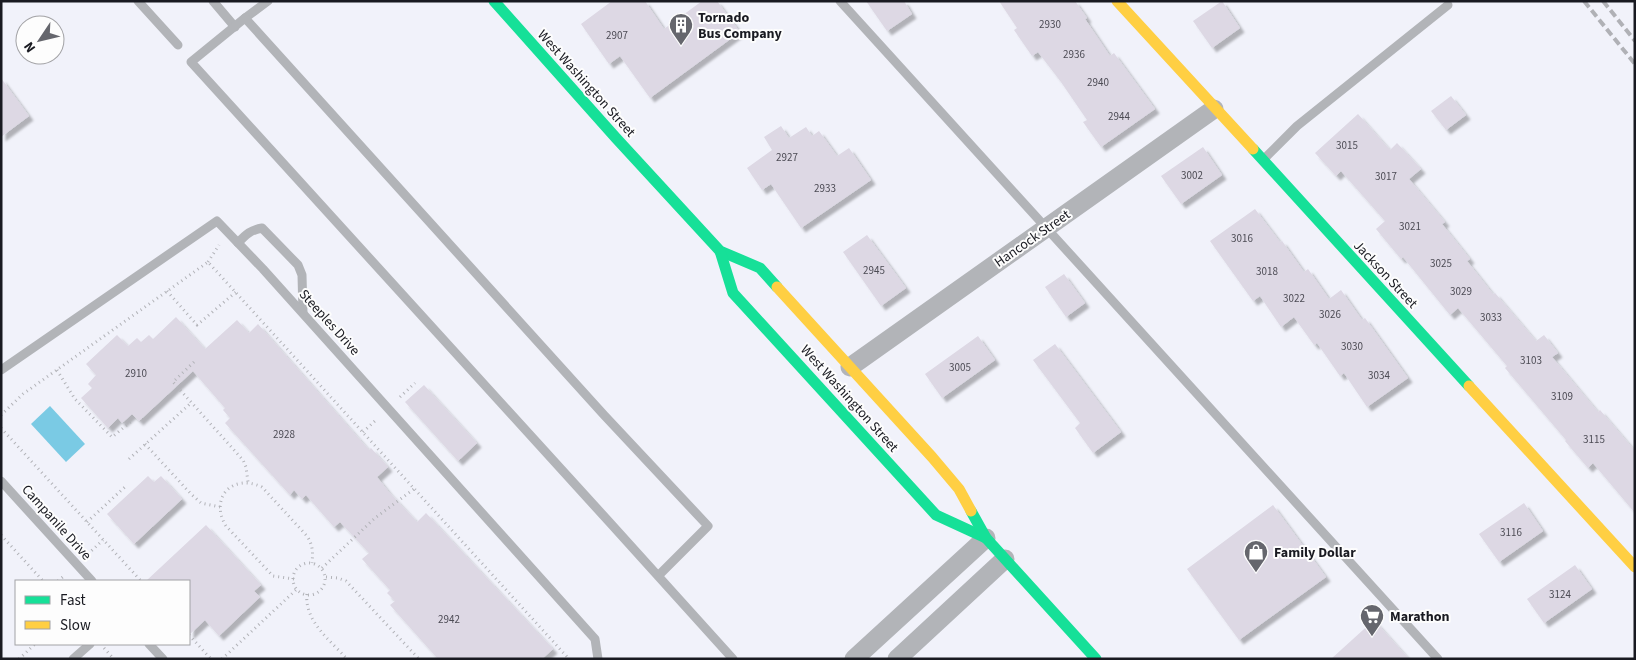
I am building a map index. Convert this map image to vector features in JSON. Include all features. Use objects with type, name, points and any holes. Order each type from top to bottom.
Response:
[{"type":"main road","name":"West Washington Street","points":[[496,2],[616,138],[720,251],[760,268],[959,489],[986,538],[1096,659]]},
{"type":"main road","name":"Jackson Street","points":[[1127,5],[1214,109],[1635,567]]},
{"type":"main road","name":"West Washington Street","points":[[720,251],[733,293],[936,515],[986,538]]},
{"type":"street","name":"Hancock Street","points":[[850,367],[1214,109]]},
{"type":"street","points":[[854,659],[986,538]]},
{"type":"street","points":[[897,659],[1005,559]]},
{"type":"lane","points":[[138,1],[178,45]]},
{"type":"lane","points":[[268,1],[191,62],[734,659]]},
{"type":"lane","points":[[840,1],[1438,659]]},
{"type":"lane","points":[[216,2],[234,27]]},
{"type":"lane","points":[[1262,161],[1297,126],[1448,5]]},
{"type":"lane","points":[[245,18],[590,401],[708,526],[658,576]]},
{"type":"lane","name":"Steeples Drive","points":[[1,370],[217,221],[264,268],[595,639],[598,659]]},
{"type":"lane","points":[[238,243],[253,230],[262,228],[298,264],[302,275],[303,313]]},
{"type":"lane","name":"Campanile Drive","points":[[1,481],[91,580]]},
{"type":"lane","points":[[73,659],[89,645]]},
{"type":"lane","points":[[150,645],[163,659]]},
{"type":"path","points":[[1,415],[23,394],[208,262],[569,659]]},
{"type":"path","points":[[167,291],[197,325],[236,292]]},
{"type":"path","points":[[194,362],[173,382],[243,460],[248,482]]},
{"type":"path","points":[[57,370],[75,399],[112,438],[133,420]]},
{"type":"path","points":[[129,459],[191,403]]},
{"type":"path","points":[[1,428],[140,580]]},
{"type":"path","points":[[145,444],[201,503],[220,507]]},
{"type":"path","points":[[294,579],[273,576],[226,526],[221,517],[220,507],[222,496],[228,488],[234,484],[248,482],[262,487],[311,542],[313,551],[312,563]]},
{"type":"path","points":[[87,522],[126,486]]},
{"type":"path","points":[[322,568],[375,518],[414,489]]},
{"type":"path","points":[[1,536],[42,580]]},
{"type":"path","points":[[304,563],[312,563],[322,568],[326,577],[324,586],[320,591],[315,594],[307,594],[297,589],[294,579],[298,566],[304,563]]},
{"type":"path","points":[[326,577],[346,581],[419,659]]},
{"type":"path","points":[[222,659],[297,589]]},
{"type":"path","points":[[307,594],[306,603],[313,621],[347,659]]},
{"type":"path","points":[[190,635],[211,659]]},
{"type":"path","points":[[18,659],[34,645]]},
{"type":"path","points":[[101,645],[114,659]]},
{"type":"water","points":[[50,406],[85,444],[66,462],[31,424]]},
{"type":"building","name":"Tornado Bus Company","points":[[612,1],[645,1],[664,29],[702,1],[717,1],[740,32],[650,98],[620,56],[609,64],[581,24]]},
{"type":"building","points":[[866,1],[904,1],[912,14],[887,31]]},
{"type":"building","points":[[999,1],[1075,1],[1110,56],[1114,53],[1155,109],[1101,147],[1083,122],[1087,120],[1061,82],[1038,52],[1032,56],[1014,30],[1017,28]]},
{"type":"building","points":[[1222,1],[1240,28],[1212,48],[1193,21]]},
{"type":"building","points":[[1,78],[29,116],[1,137]]},
{"type":"building","points":[[1451,96],[1466,115],[1446,130],[1431,111]]},
{"type":"building","points":[[1358,114],[1390,150],[1397,143],[1421,169],[1409,179],[1445,222],[1442,224],[1470,259],[1467,261],[1493,294],[1495,293],[1536,341],[1544,335],[1558,353],[1552,357],[1598,412],[1600,410],[1635,451],[1635,513],[1593,463],[1588,468],[1458,308],[1450,315],[1403,257],[1401,259],[1376,229],[1385,221],[1341,171],[1336,176],[1315,153]]},
{"type":"building","points":[[781,126],[789,138],[806,127],[812,136],[819,131],[837,156],[849,148],[871,180],[801,228],[771,184],[762,190],[747,168],[772,150],[764,137]]},
{"type":"building","points":[[1203,147],[1222,175],[1181,204],[1161,176]]},
{"type":"building","points":[[1255,209],[1280,242],[1282,241],[1304,272],[1308,269],[1329,299],[1341,290],[1362,320],[1365,318],[1408,378],[1367,407],[1344,373],[1340,376],[1317,343],[1314,345],[1294,317],[1281,327],[1260,296],[1253,301],[1210,241]]},
{"type":"building","points":[[867,235],[906,288],[881,306],[843,252]]},
{"type":"building","points":[[1064,274],[1085,303],[1066,317],[1045,287]]},
{"type":"building","points":[[176,317],[205,349],[237,320],[249,333],[258,324],[369,450],[371,448],[388,467],[377,477],[388,491],[417,522],[426,513],[553,649],[542,659],[438,659],[390,605],[395,601],[387,593],[390,590],[362,559],[369,553],[340,522],[334,527],[306,495],[302,499],[294,490],[290,495],[225,423],[230,418],[223,410],[225,408],[193,371],[139,421],[132,414],[122,423],[118,418],[108,428],[81,398],[92,388],[88,384],[96,375],[86,364],[117,335],[128,346],[137,338],[141,342],[149,335],[153,339]]},
{"type":"building","points":[[978,336],[995,360],[942,398],[925,374]]},
{"type":"building","points":[[1055,344],[1121,432],[1093,453],[1075,428],[1080,423],[1033,360]]},
{"type":"building","points":[[424,385],[477,443],[458,461],[405,402]]},
{"type":"building","points":[[148,476],[154,482],[161,476],[182,499],[134,544],[107,514]]},
{"type":"building","points":[[1524,503],[1543,531],[1499,562],[1479,534]]},
{"type":"building","name":"Family Dollar","points":[[1273,505],[1326,577],[1239,640],[1187,569]]},
{"type":"building","points":[[206,525],[261,585],[254,591],[260,597],[219,636],[205,620],[190,634],[190,580],[147,580]]},
{"type":"building","points":[[1575,565],[1592,589],[1544,623],[1527,599]]},
{"type":"building","name":"Marathon","points":[[1374,620],[1409,659],[1331,659]]},
{"type":"railway","points":[[1584,1],[1635,64]]},
{"type":"railway","points":[[1603,1],[1635,41]]},
{"type":"traffic: fast","points":[[494,1],[720,251],[760,268],[777,287]]},
{"type":"traffic: fast","points":[[1253,149],[1469,386]]},
{"type":"traffic: fast","points":[[720,251],[733,293],[936,515],[986,538]]},
{"type":"traffic: fast","points":[[971,511],[986,538],[1096,659]]},
{"type":"traffic: slow","points":[[1117,1],[1253,149]]},
{"type":"traffic: slow","points":[[777,287],[932,457],[959,489],[971,511]]},
{"type":"traffic: slow","points":[[1469,386],[1635,567]]},
{"type":"place","name":"Tornado Bus Company","points":[[681,46]]},
{"type":"place","name":"Family Dollar","points":[[1256,573]]},
{"type":"place","name":"Marathon","points":[[1372,637]]}]
